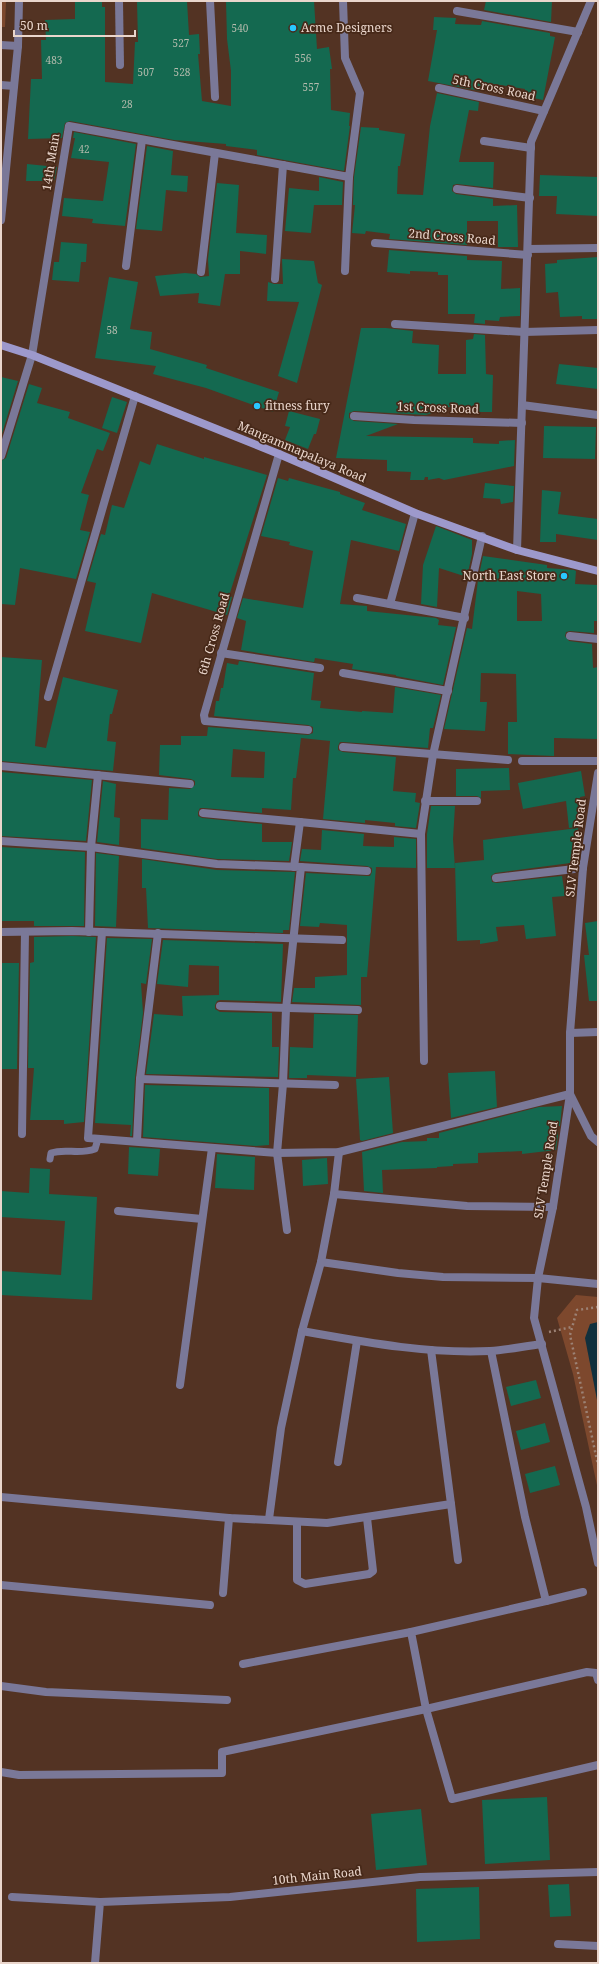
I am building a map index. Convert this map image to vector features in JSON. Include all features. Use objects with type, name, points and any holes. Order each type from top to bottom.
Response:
[{"type":"main road","name":"Mangammapalaya Road","points":[[1,345],[32,355],[279,454],[415,513],[482,536],[517,550],[598,571]]},
{"type":"street","points":[[1,220],[18,46],[20,1]]},
{"type":"street","points":[[119,1],[120,65]]},
{"type":"street","points":[[210,1],[215,97]]},
{"type":"street","points":[[343,1],[344,58],[360,93],[350,177],[345,271]]},
{"type":"street","points":[[517,550],[531,142],[591,1],[598,1]]},
{"type":"street","points":[[456,11],[578,32]]},
{"type":"street","points":[[1,45],[18,46]]},
{"type":"street","points":[[1,85],[14,86]]},
{"type":"street","name":"5th Cross Road","points":[[439,88],[544,110]]},
{"type":"street","name":"14th Main","points":[[1,456],[32,355],[69,126],[350,177]]},
{"type":"street","points":[[126,266],[142,140]]},
{"type":"street","points":[[484,141],[531,148]]},
{"type":"street","points":[[201,272],[215,153]]},
{"type":"street","points":[[275,279],[283,165]]},
{"type":"street","points":[[457,190],[530,198]]},
{"type":"street","name":"2nd Cross Road","points":[[375,243],[528,252],[598,248]]},
{"type":"street","points":[[395,324],[524,332],[598,330]]},
{"type":"street","points":[[48,696],[135,396]]},
{"type":"street","points":[[522,405],[598,415]]},
{"type":"street","name":"1st Cross Road","points":[[354,416],[414,420],[522,423]]},
{"type":"street","name":"6th Cross Road","points":[[279,454],[204,715],[205,720],[308,730]]},
{"type":"street","points":[[390,604],[415,513]]},
{"type":"street","points":[[424,1061],[421,834],[433,755],[465,618],[482,536]]},
{"type":"street","points":[[357,598],[465,618]]},
{"type":"street","points":[[570,636],[598,640]]},
{"type":"street","points":[[221,653],[320,668]]},
{"type":"street","points":[[343,673],[448,691]]},
{"type":"street","points":[[343,747],[508,760]]},
{"type":"street","points":[[522,762],[598,762]]},
{"type":"street","points":[[1,766],[190,784]]},
{"type":"street","name":"SLV Temple Road","points":[[598,773],[584,868],[570,1033],[570,1094],[553,1207],[538,1278],[534,1318],[586,1507],[598,1562]]},
{"type":"street","points":[[89,932],[91,846],[98,776]]},
{"type":"street","points":[[425,801],[477,801]]},
{"type":"street","points":[[203,813],[421,834]]},
{"type":"street","points":[[286,1230],[276,1154],[283,1084],[286,1009],[295,937],[300,822]]},
{"type":"street","points":[[1,841],[91,846],[217,864],[367,871]]},
{"type":"street","points":[[496,878],[584,868]]},
{"type":"street","points":[[1,932],[102,932],[295,937],[342,940]]},
{"type":"street","points":[[22,1134],[26,932]]},
{"type":"street","points":[[102,932],[88,1138],[138,1141],[276,1154],[338,1152],[570,1094],[591,1136],[598,1142]]},
{"type":"street","points":[[138,1141],[140,1079],[158,934]]},
{"type":"street","points":[[220,1006],[358,1010]]},
{"type":"street","points":[[570,1033],[598,1032]]},
{"type":"street","points":[[140,1079],[335,1085]]},
{"type":"street","points":[[180,1385],[212,1148]]},
{"type":"street","points":[[269,1519],[281,1428],[302,1331],[321,1262],[334,1194],[338,1152]]},
{"type":"street","points":[[334,1194],[467,1206],[553,1207]]},
{"type":"street","points":[[118,1211],[202,1219]]},
{"type":"street","points":[[321,1262],[398,1273],[443,1277],[538,1278],[598,1284]]},
{"type":"street","points":[[302,1331],[357,1341],[431,1350],[491,1351],[542,1344]]},
{"type":"street","points":[[338,1462],[357,1341]]},
{"type":"street","points":[[431,1350],[458,1560]]},
{"type":"street","points":[[491,1351],[525,1517],[546,1601]]},
{"type":"street","points":[[1,1497],[229,1518],[327,1523],[450,1504]]},
{"type":"street","points":[[223,1593],[229,1518]]},
{"type":"street","points":[[297,1522],[297,1580],[305,1584],[368,1574],[373,1570],[367,1518]]},
{"type":"street","points":[[1,1585],[210,1605]]},
{"type":"street","points":[[243,1664],[410,1632],[583,1592]]},
{"type":"street","points":[[410,1632],[426,1709],[452,1799],[598,1766]]},
{"type":"street","points":[[1,1772],[19,1775],[222,1773],[222,1752],[426,1709],[587,1672],[596,1673],[598,1680]]},
{"type":"street","points":[[1,1686],[46,1692],[227,1700]]},
{"type":"street","name":"10th Main Road","points":[[12,1897],[100,1902],[230,1897],[420,1877],[598,1872]]},
{"type":"street","points":[[95,1963],[100,1902]]},
{"type":"street","points":[[558,1944],[598,1946]]},
{"type":"lane","points":[[50,1159],[51,1153],[57,1151],[82,1153],[95,1149],[98,1139]]},
{"type":"path","points":[[598,1307],[577,1310],[570,1336],[598,1465]]},
{"type":"path","points":[[539,1334],[572,1327]]},
{"type":"shaded area","points":[[1,1],[6,1],[5,27],[1,27]]},
{"type":"shaded area","points":[[576,1295],[598,1297],[598,1490],[573,1374],[557,1318]]},
{"type":"water","points":[[598,1322],[598,1405],[585,1338],[590,1324]]},
{"type":"building","points":[[75,1],[102,1],[102,7],[105,7],[105,82],[133,84],[135,42],[138,42],[137,1],[187,1],[189,35],[199,34],[200,54],[198,54],[202,101],[231,106],[231,71],[227,39],[226,1],[314,1],[317,49],[329,47],[332,69],[330,69],[331,110],[350,113],[350,126],[344,171],[257,155],[257,150],[226,146],[226,144],[174,140],[70,121],[65,123],[62,138],[28,139],[31,79],[42,79],[41,40],[46,40],[45,20],[75,19]]},
{"type":"building","points":[[486,1],[552,1],[551,22],[484,10]]},
{"type":"building","points":[[434,17],[456,18],[455,24],[481,25],[482,21],[550,33],[550,36],[555,37],[543,100],[524,96],[525,89],[481,82],[480,91],[428,81],[437,30],[433,30]]},
{"type":"building","points":[[437,93],[479,102],[478,111],[469,110],[459,162],[494,162],[493,188],[457,184],[453,185],[452,191],[456,194],[493,199],[493,206],[517,205],[518,247],[498,247],[498,221],[467,221],[467,245],[389,239],[390,234],[366,231],[365,234],[352,233],[355,205],[353,205],[354,177],[361,127],[379,128],[379,130],[405,134],[400,166],[398,166],[397,194],[423,195],[430,126]]},
{"type":"building","points":[[74,132],[136,144],[125,226],[92,223],[93,219],[62,216],[64,198],[103,201],[109,162],[71,158],[75,138],[73,138]]},
{"type":"building","points":[[147,146],[173,151],[171,175],[188,176],[187,192],[166,190],[162,231],[136,229]]},
{"type":"building","points":[[27,164],[57,167],[54,181],[26,181]]},
{"type":"building","points":[[540,175],[598,177],[598,216],[556,214],[557,196],[539,196]]},
{"type":"building","points":[[319,177],[343,182],[342,205],[314,205],[311,233],[285,231],[289,188],[319,191]]},
{"type":"building","points":[[217,183],[239,185],[236,233],[267,235],[266,254],[240,251],[240,274],[225,274],[220,306],[198,303],[199,293],[160,296],[155,276],[185,273],[196,274],[200,277],[209,276],[208,259]]},
{"type":"building","points":[[61,242],[87,244],[86,262],[81,262],[79,282],[52,280],[54,262],[59,262]]},
{"type":"building","points":[[389,250],[467,256],[467,260],[502,261],[501,289],[520,288],[520,316],[500,317],[499,321],[485,320],[485,324],[474,323],[475,314],[448,314],[448,275],[438,275],[438,272],[410,271],[410,274],[387,272]]},
{"type":"building","points":[[598,257],[598,319],[582,319],[582,316],[560,317],[558,292],[546,293],[545,264],[557,263],[557,260]]},
{"type":"building","points":[[282,259],[314,261],[318,283],[322,285],[297,383],[278,376],[299,302],[267,301],[268,282],[283,284]]},
{"type":"building","points":[[109,277],[138,282],[130,329],[152,332],[150,349],[207,365],[206,368],[279,392],[273,412],[206,388],[153,374],[156,366],[95,358]]},
{"type":"building","points":[[361,328],[386,328],[413,331],[412,343],[439,345],[438,374],[466,374],[466,340],[473,339],[474,334],[485,335],[486,374],[493,375],[492,412],[452,412],[452,406],[426,415],[354,411],[349,413],[349,418],[354,421],[398,424],[366,436],[473,438],[473,443],[499,444],[499,441],[515,440],[514,466],[444,480],[439,478],[428,480],[428,477],[425,477],[424,480],[410,480],[411,472],[387,471],[387,460],[336,458]]},
{"type":"building","points":[[559,364],[598,368],[598,389],[556,384]]},
{"type":"building","points":[[1,377],[18,381],[1,437]]},
{"type":"building","points":[[29,384],[42,388],[37,403],[70,412],[68,418],[110,433],[103,451],[97,449],[81,493],[89,495],[80,530],[90,532],[76,579],[20,568],[15,605],[1,604],[1,461],[6,458]]},
{"type":"building","points":[[112,397],[127,402],[117,433],[102,428]]},
{"type":"building","points":[[289,411],[320,419],[316,434],[314,434],[308,449],[285,440],[290,427],[285,426]]},
{"type":"building","points":[[544,426],[596,427],[595,459],[543,458]]},
{"type":"building","points":[[157,444],[204,459],[204,457],[267,475],[229,596],[232,597],[227,615],[152,593],[141,643],[85,631],[96,583],[87,581],[101,534],[105,535],[112,505],[124,508],[140,461],[150,465]]},
{"type":"building","points":[[278,478],[288,481],[289,478],[340,492],[340,494],[365,503],[362,510],[406,524],[399,551],[351,540],[340,604],[367,606],[367,611],[436,618],[439,620],[438,625],[456,627],[443,685],[396,675],[352,669],[353,664],[315,658],[314,662],[241,650],[246,621],[237,618],[243,598],[303,608],[313,551],[289,545],[290,542],[261,536]]},
{"type":"building","points":[[485,483],[514,486],[513,502],[501,504],[500,499],[483,498]]},
{"type":"building","points":[[542,490],[561,492],[558,514],[598,519],[598,540],[556,534],[556,542],[540,542]]},
{"type":"building","points":[[436,526],[472,540],[472,554],[467,577],[439,568],[437,607],[421,604],[423,565]]},
{"type":"building","points":[[483,556],[547,565],[547,568],[574,570],[576,571],[575,584],[598,585],[598,621],[594,621],[594,633],[570,631],[566,632],[565,636],[569,641],[592,644],[593,668],[598,667],[598,739],[554,738],[554,756],[508,754],[508,722],[517,722],[516,674],[481,673],[480,702],[487,702],[485,731],[444,729],[467,628],[472,629],[478,580]],"holes":[[[517,591],[541,594],[542,621],[517,621]]]},
{"type":"building","points":[[1,657],[42,660],[35,746],[46,748],[63,677],[118,690],[112,714],[110,714],[107,741],[116,742],[113,771],[1,761]]},
{"type":"building","points":[[239,661],[314,673],[311,700],[321,701],[320,708],[393,713],[395,687],[441,695],[433,728],[430,728],[428,748],[343,742],[340,742],[338,746],[338,750],[343,752],[396,757],[393,791],[416,793],[415,802],[420,803],[416,828],[395,826],[395,823],[365,820],[365,823],[323,819],[330,741],[301,738],[296,778],[293,778],[291,810],[262,808],[262,813],[200,808],[198,812],[198,816],[202,818],[262,824],[262,842],[292,842],[289,861],[217,859],[141,848],[141,819],[168,820],[169,788],[190,789],[195,785],[195,781],[191,779],[159,775],[160,745],[181,745],[181,736],[207,736],[208,727],[308,735],[313,733],[313,727],[308,725],[214,716],[216,701],[219,701],[221,688],[223,688],[227,663],[238,665]],"holes":[[[233,749],[265,752],[264,778],[231,777]]]},
{"type":"building","points":[[509,768],[510,790],[481,791],[481,798],[477,796],[456,796],[456,769]]},
{"type":"building","points":[[581,771],[585,796],[580,797],[583,826],[569,828],[566,801],[523,809],[518,783]]},
{"type":"building","points":[[1,772],[92,780],[86,841],[1,836]]},
{"type":"building","points":[[103,781],[116,784],[114,817],[120,818],[119,845],[97,842]]},
{"type":"building","points":[[431,806],[455,806],[453,839],[455,868],[427,868],[427,834]]},
{"type":"building","points":[[578,828],[580,852],[578,862],[495,873],[491,876],[492,882],[497,883],[562,876],[565,896],[552,897],[556,936],[526,939],[524,925],[496,927],[498,941],[480,944],[480,940],[457,941],[455,863],[484,860],[483,840]]},
{"type":"building","points":[[322,830],[364,834],[363,846],[394,847],[394,837],[416,839],[416,868],[376,867],[367,977],[361,977],[361,1005],[292,1002],[294,988],[315,988],[315,977],[347,975],[347,925],[320,923],[319,927],[300,926],[306,873],[370,876],[372,872],[372,868],[367,866],[300,861],[302,849],[321,850]]},
{"type":"building","points":[[1,847],[85,852],[84,926],[34,926],[34,921],[1,921]]},
{"type":"building","points":[[96,853],[119,856],[116,927],[95,926]]},
{"type":"building","points":[[142,859],[217,870],[295,872],[289,930],[283,930],[283,933],[148,928],[146,888],[142,888]]},
{"type":"building","points":[[598,921],[598,1001],[589,1001],[584,955],[589,955],[585,923]]},
{"type":"building","points":[[34,937],[96,937],[84,1122],[64,1124],[64,1120],[30,1120],[34,1068],[28,1068],[30,963],[34,962]]},
{"type":"building","points":[[107,938],[152,939],[146,984],[141,983],[143,1013],[135,1078],[132,1136],[130,1136],[131,1125],[95,1123]]},
{"type":"building","points":[[163,940],[283,944],[281,1002],[220,1000],[217,1001],[215,1005],[215,1009],[220,1012],[272,1013],[272,1047],[279,1047],[278,1077],[146,1074],[154,1014],[183,1016],[182,996],[219,995],[219,966],[189,965],[188,987],[157,984]]},
{"type":"building","points":[[1,963],[19,963],[17,1069],[1,1069]]},
{"type":"building","points":[[314,1014],[358,1015],[356,1077],[307,1075],[307,1078],[289,1078],[290,1047],[313,1048]]},
{"type":"building","points":[[495,1071],[497,1107],[451,1118],[448,1073]]},
{"type":"building","points":[[389,1077],[393,1133],[362,1141],[360,1140],[356,1079]]},
{"type":"building","points":[[145,1085],[269,1088],[269,1145],[256,1146],[143,1137]]},
{"type":"building","points":[[562,1106],[560,1126],[557,1126],[558,1135],[556,1150],[522,1154],[522,1151],[478,1153],[478,1163],[453,1164],[453,1166],[437,1168],[382,1170],[383,1193],[364,1191],[362,1152],[402,1142],[427,1141],[427,1138],[439,1138],[439,1133],[539,1107]]},
{"type":"building","points":[[129,1147],[160,1149],[158,1176],[128,1174]]},
{"type":"building","points":[[217,1154],[255,1157],[254,1190],[215,1188]]},
{"type":"building","points":[[327,1158],[328,1184],[303,1186],[302,1160]]},
{"type":"building","points":[[30,1168],[50,1169],[49,1194],[97,1197],[92,1300],[1,1295],[1,1271],[61,1275],[65,1221],[1,1217],[1,1191],[29,1193]]},
{"type":"building","points":[[536,1380],[541,1398],[511,1406],[506,1387]]},
{"type":"building","points":[[545,1423],[550,1442],[521,1450],[516,1431]]},
{"type":"building","points":[[555,1466],[560,1485],[530,1493],[525,1474]]},
{"type":"building","points":[[547,1797],[550,1860],[485,1864],[482,1800]]},
{"type":"building","points":[[421,1809],[427,1865],[376,1870],[371,1814]]},
{"type":"building","points":[[569,1884],[571,1916],[550,1917],[548,1885]]},
{"type":"building","points":[[479,1887],[480,1939],[417,1942],[416,1889]]},
{"type":"place","name":"Acme Designers","points":[[293,28]]},
{"type":"place","name":"fitness fury","points":[[257,406]]},
{"type":"place","name":"North East Store","points":[[564,576]]}]
